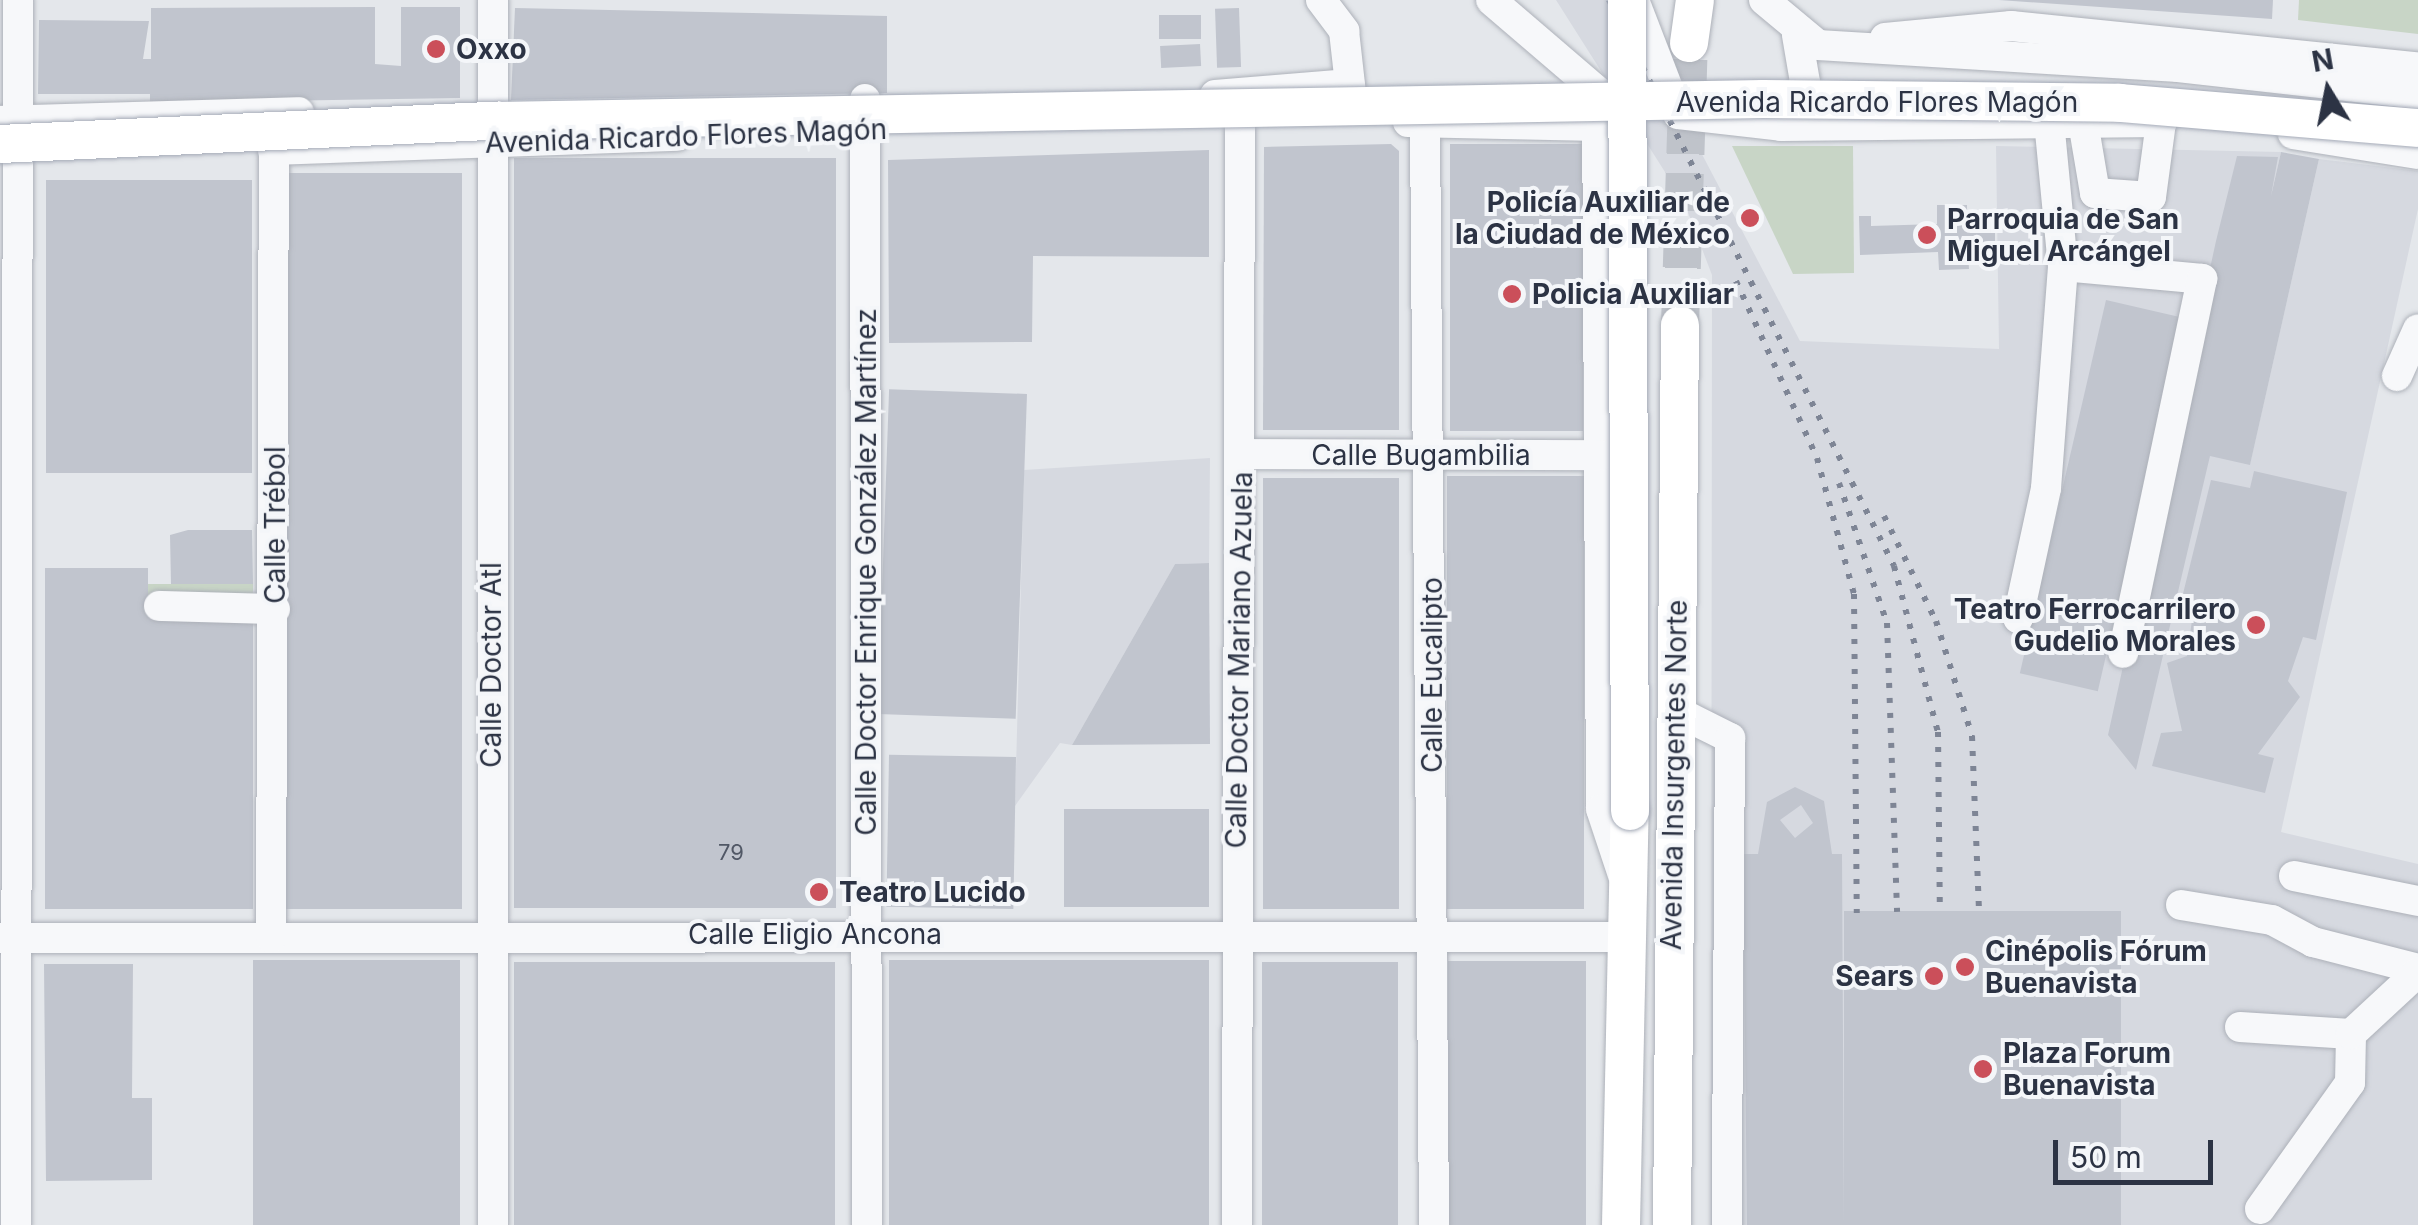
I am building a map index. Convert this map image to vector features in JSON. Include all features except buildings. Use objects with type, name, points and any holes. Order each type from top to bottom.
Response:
[{"type":"main road","name":"Avenida Insurgentes Norte","points":[[1621,1225],[1629,937],[1631,0]]},
{"type":"main road","points":[[1689,43],[1695,0]]},
{"type":"main road","name":"Avenida Ricardo Flores Magón","points":[[7,141],[496,120],[1763,99],[2120,102],[2418,128]]},
{"type":"main road","name":"Avenida Insurgentes Norte","points":[[1672,1225],[1680,325]]},
{"type":"street","points":[[16,1225],[8,1118],[7,141],[18,0]]},
{"type":"street","name":"Calle Doctor Atl","points":[[493,0],[493,1225]]},
{"type":"street","points":[[1321,0],[1344,31],[1358,110]]},
{"type":"street","name":"Avenida Insurgentes Norte","points":[[1491,0],[1597,91],[1601,808],[1629,896]]},
{"type":"street","name":"Avenida Insurgentes Norte","points":[[1631,0],[1678,114],[1780,126],[2160,122],[2418,154]]},
{"type":"street","points":[[1764,0],[1807,40],[2011,26],[2336,68],[2418,67]]},
{"type":"street","points":[[1780,126],[1803,94],[1807,40]]},
{"type":"street","name":"Avenida Ricardo Flores Magón","points":[[1807,40],[1888,53],[2162,66],[2336,68],[2418,94]]},
{"type":"street","points":[[1887,124],[1867,109],[1863,90],[1866,73],[1888,53]]},
{"type":"street","points":[[2083,122],[2093,188],[2118,197],[2156,194],[2160,122],[2142,100],[2162,66]]},
{"type":"street","name":"Avenida Ricardo Flores Magón","points":[[7,141],[274,150],[491,142],[865,114],[1248,101],[1358,110],[1425,125],[1598,126]]},
{"type":"street","name":"Avenida Ricardo Flores Magón","points":[[1248,101],[1358,110]]},
{"type":"street","name":"Calle Doctor Mariano Azuela","points":[[1237,1225],[1236,932],[1248,101]]},
{"type":"street","name":"Avenida Ricardo Flores Magón","points":[[7,141],[274,113],[490,106],[865,114]]},
{"type":"street","name":"Calle Trébol","points":[[271,938],[274,113]]},
{"type":"street","name":"Calle Doctor Enrique González Martínez","points":[[865,114],[867,1225]]},
{"type":"street","points":[[2018,618],[2046,488],[2063,266],[2048,121]]},
{"type":"street","name":"Calle Eucalipto","points":[[1425,125],[1431,456],[1434,1225]]},
{"type":"street","points":[[2063,266],[2202,278],[2123,653]]},
{"type":"street","points":[[2396,376],[2418,329]]},
{"type":"street","name":"Calle Bugambilia","points":[[1242,454],[1600,455]]},
{"type":"street","points":[[159,606],[275,609]]},
{"type":"street","points":[[1674,710],[1730,738],[1727,1225]]},
{"type":"street","points":[[2294,876],[2418,901]]},
{"type":"street","points":[[2181,905],[2272,920],[2313,942],[2418,971]]},
{"type":"street","name":"Calle Eligio Ancona","points":[[9,938],[1432,931],[1629,937]]},
{"type":"street","points":[[2240,1027],[2350,1034],[2418,971]]},
{"type":"street","points":[[2260,1208],[2350,1083],[2350,1034]]},
{"type":"shaded area","points":[[1556,0],[1621,0],[1800,341],[1999,349],[1996,146],[2281,152],[2211,455],[2250,464],[2319,159],[2418,171],[2418,209],[2281,832],[2418,864],[2418,1225],[1711,1225],[1712,275],[1684,202]]},
{"type":"shaded area","points":[[1210,458],[1209,563],[1175,564],[1072,745],[1060,743],[1015,806],[1024,470]]},
{"type":"green space","points":[[2299,0],[2418,0],[2418,34],[2298,20]]},
{"type":"green space","points":[[1732,146],[1853,146],[1854,273],[1793,274]]},
{"type":"green space","points":[[148,584],[253,584],[253,615],[148,615]]},
{"type":"tunnel","points":[[1680,325],[1689,43]]},
{"type":"railway","points":[[1609,0],[1894,566],[1938,732],[1940,912]]},
{"type":"railway","points":[[1736,281],[1817,458],[1854,594],[1857,913]]},
{"type":"railway","points":[[1839,483],[1887,623],[1897,912]]},
{"type":"railway","points":[[1884,516],[1936,621],[1972,736],[1979,912]]},
{"type":"place","name":"Oxxo","points":[[436,49]]},
{"type":"place","name":"Policía Auxiliar de la Ciudad de México","points":[[1750,218]]},
{"type":"place","name":"Parroquia de San Miguel Arcángel","points":[[1927,235]]},
{"type":"place","name":"Policia Auxiliar","points":[[1512,294]]},
{"type":"place","name":"Teatro Ferrocarrilero Gudelio Morales","points":[[2256,625]]},
{"type":"place","name":"Teatro Lucido","points":[[819,892]]},
{"type":"place","name":"Cinépolis Fórum Buenavista","points":[[1965,967]]},
{"type":"place","name":"Sears","points":[[1934,976]]},
{"type":"place","name":"Plaza Forum Buenavista","points":[[1983,1069]]}]
